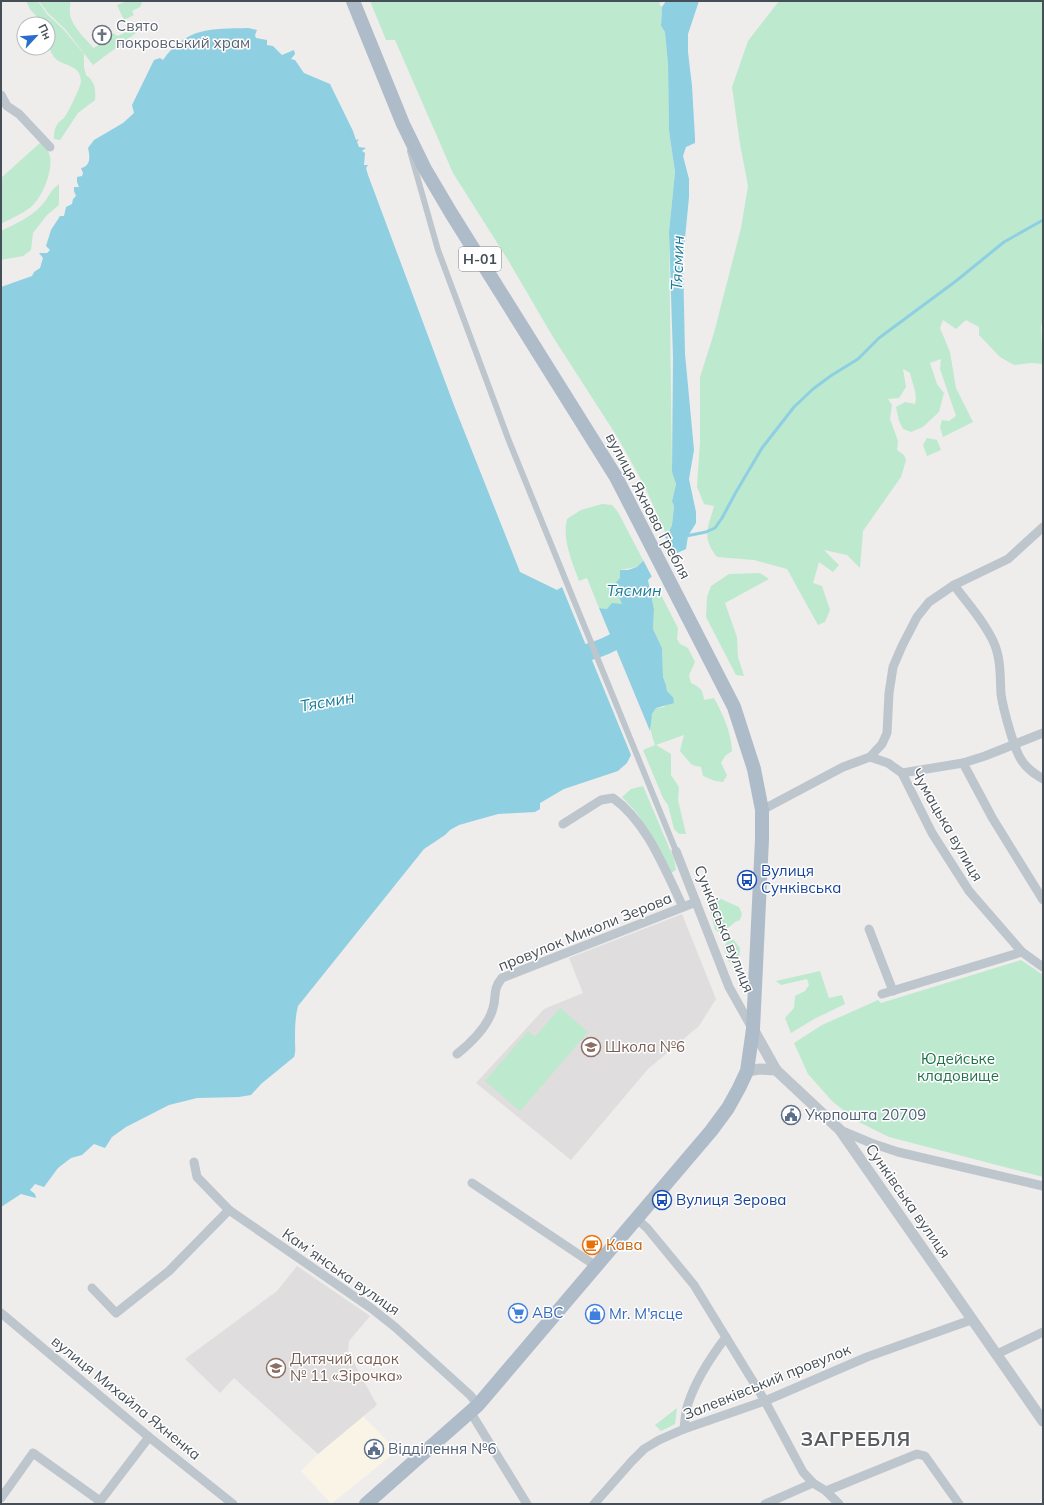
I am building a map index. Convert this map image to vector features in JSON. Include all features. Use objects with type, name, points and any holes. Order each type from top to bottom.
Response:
[{"type":"main road","name":"вулиця Яхнова Гребля","points":[[354,1],[403,124],[425,169],[601,452],[631,505],[734,707],[754,769],[762,810],[762,847],[753,1029],[747,1071]]},
{"type":"main road","name":"Н-01","points":[[366,1504],[474,1409],[716,1125],[728,1108],[747,1071]]},
{"type":"street","points":[[1,95],[7,106],[19,114],[50,147]]},
{"type":"street","points":[[403,124],[438,250],[508,441],[676,851]]},
{"type":"street","points":[[762,810],[784,800],[843,767],[870,757],[882,744],[886,733],[889,693],[893,667],[917,617],[929,602],[954,585],[1008,559],[1043,527]]},
{"type":"street","points":[[954,585],[981,622],[994,643],[999,658],[1002,696],[1014,745],[1022,761],[1032,772],[1043,779]]},
{"type":"street","points":[[902,773],[964,763],[1043,733]]},
{"type":"street","points":[[882,744],[888,763]]},
{"type":"street","name":"Чумацька вулиця","points":[[870,757],[888,763],[902,773],[932,833],[969,891],[1022,952],[1043,967]]},
{"type":"street","points":[[964,763],[993,819],[1043,900]]},
{"type":"street","name":"Сунківська вулиця","points":[[563,824],[601,800],[614,798],[634,817],[651,843],[683,906]]},
{"type":"street","name":"Сунківська вулиця","points":[[676,851],[729,987],[776,1070],[840,1130],[1043,1421]]},
{"type":"street","name":"провулок Миколи Зерова","points":[[457,1054],[471,1042],[490,1017],[494,1005],[496,986],[502,978],[696,902]]},
{"type":"street","points":[[869,929],[893,991]]},
{"type":"street","points":[[882,994],[1022,952]]},
{"type":"street","points":[[747,1071],[760,1068],[776,1070]]},
{"type":"street","points":[[840,1130],[898,1152],[1043,1186]]},
{"type":"street","name":"Камʼянська вулиця","points":[[194,1162],[197,1177],[229,1210],[372,1308],[470,1395],[474,1409],[527,1504]]},
{"type":"street","points":[[472,1183],[596,1266]]},
{"type":"street","points":[[92,1288],[116,1313],[169,1271],[229,1210]]},
{"type":"street","points":[[636,1219],[647,1228],[694,1285],[765,1401],[802,1472],[813,1483],[826,1491],[839,1504]]},
{"type":"street","name":"вулиця Михайла Яхненка","points":[[1,1313],[149,1437],[233,1504]]},
{"type":"street","name":"Залевківський провулок","points":[[594,1504],[644,1449],[659,1440],[684,1429],[765,1401],[867,1357],[972,1320]]},
{"type":"street","points":[[997,1354],[1043,1332]]},
{"type":"street","points":[[684,1429],[687,1406],[696,1382],[709,1360],[726,1337]]},
{"type":"street","points":[[1,1498],[33,1453],[99,1502],[149,1437]]},
{"type":"street","points":[[826,1491],[917,1454],[925,1456],[959,1504]]},
{"type":"street","points":[[765,1504],[813,1483]]},
{"type":"shaded area","name":"Школа №6","points":[[682,914],[716,999],[699,1026],[648,1069],[571,1160],[476,1083],[544,1009],[583,993],[569,958]]},
{"type":"shaded area","name":"Дитячий садок № 11 «Зірочка»","points":[[297,1266],[370,1316],[349,1341],[348,1352],[377,1405],[318,1454],[234,1378],[220,1393],[185,1359],[277,1291]]},
{"type":"shaded area","points":[[363,1416],[397,1451],[331,1504],[301,1471],[318,1454]]},
{"type":"green space","points":[[26,1],[38,1],[49,16],[36,16]]},
{"type":"green space","points":[[39,1],[70,1],[70,14],[73,23],[94,48],[106,40],[100,31],[105,29],[118,36],[138,26],[140,30],[93,65],[65,29],[56,21],[56,16],[51,16]]},
{"type":"green space","points":[[127,1],[141,1],[142,3],[140,7],[132,11],[134,15],[124,20],[117,5]]},
{"type":"green space","points":[[370,1],[661,1],[659,4],[662,7],[661,26],[665,32],[668,64],[669,131],[675,172],[669,232],[672,472],[676,484],[672,500],[674,506],[672,525],[669,532],[666,534],[644,485],[618,438],[553,337],[508,260],[453,173],[395,40],[386,40]]},
{"type":"green space","points":[[779,1],[1043,1],[1043,322],[1041,326],[1043,364],[1031,363],[1014,365],[1000,357],[979,335],[979,327],[966,320],[956,329],[943,320],[940,328],[950,352],[956,388],[973,422],[943,437],[940,427],[942,420],[949,421],[956,416],[940,369],[941,359],[930,363],[937,384],[944,393],[939,412],[923,427],[911,432],[903,429],[899,421],[896,407],[905,402],[915,404],[916,396],[910,373],[903,369],[906,387],[899,398],[888,399],[892,405],[890,419],[898,441],[897,450],[904,455],[906,460],[901,477],[863,531],[860,568],[847,555],[824,550],[839,565],[833,572],[819,562],[813,583],[822,586],[830,610],[825,622],[818,625],[787,569],[754,560],[717,557],[707,538],[708,527],[714,506],[704,504],[697,487],[700,442],[700,377],[714,333],[741,228],[748,186],[732,87],[748,41]]},
{"type":"green space","points":[[56,22],[84,54],[84,67],[86,75],[89,77],[94,86],[95,93],[95,100],[78,113],[60,140],[54,139],[55,128],[66,115],[81,82],[78,71],[75,68],[57,60],[54,57],[56,56]]},
{"type":"green space","points":[[41,142],[49,152],[50,157],[50,169],[43,191],[31,207],[1,224],[1,178]]},
{"type":"green space","points":[[59,184],[59,205],[47,215],[33,233],[31,250],[23,256],[1,260],[1,231],[37,210],[44,203],[53,189]]},
{"type":"green space","points":[[927,438],[937,440],[941,450],[927,456],[923,445]]},
{"type":"green space","points":[[602,504],[612,505],[618,512],[643,560],[637,567],[620,570],[622,604],[607,609],[599,608],[587,578],[579,581],[568,550],[566,535],[567,519],[581,510]]},
{"type":"green space","points":[[760,573],[769,579],[725,603],[737,637],[738,657],[744,676],[736,675],[706,617],[707,597],[711,586],[729,574]]},
{"type":"green space","points":[[651,593],[661,595],[678,628],[677,639],[680,644],[688,648],[695,662],[689,675],[691,683],[700,689],[704,700],[714,698],[726,723],[730,737],[732,751],[725,756],[721,763],[727,775],[723,782],[715,781],[703,776],[701,767],[692,765],[680,751],[684,735],[656,745],[671,754],[671,775],[679,787],[678,800],[686,834],[679,834],[674,829],[668,805],[663,798],[643,750],[655,745],[650,726],[653,712],[656,708],[664,707],[673,697],[667,691],[663,677],[662,648],[653,629],[654,609]]},
{"type":"green space","points":[[643,786],[674,859],[676,870],[671,873],[637,813],[622,797],[631,789]]},
{"type":"green space","points":[[721,899],[739,907],[742,914],[740,920],[735,922],[722,933],[715,930],[710,909],[714,900]]},
{"type":"green space","points":[[728,939],[734,940],[740,948],[739,962],[735,966],[729,962],[724,948]]},
{"type":"green space","name":"Юдейське кладовище","points":[[1021,960],[1043,975],[1043,1177],[889,1137],[857,1121],[832,1101],[808,1074],[794,1043],[822,1025],[878,1000],[881,1003]]},
{"type":"green space","points":[[820,971],[829,998],[842,995],[845,1004],[814,1019],[791,1033],[785,1018],[794,1008],[795,996],[805,991],[809,985],[807,979],[781,985],[776,981]]},
{"type":"green space","points":[[560,1008],[588,1032],[520,1111],[485,1081],[528,1031],[535,1037]]},
{"type":"green space","points":[[677,1408],[675,1424],[661,1431],[655,1425]]},
{"type":"water","name":"Тясмин","points":[[666,1],[699,1],[688,34],[695,143],[686,147],[683,156],[689,179],[689,197],[683,259],[685,354],[694,450],[689,479],[696,512],[696,523],[688,536],[686,549],[675,554],[648,580],[654,609],[653,629],[662,648],[663,677],[667,691],[673,697],[674,703],[656,708],[652,714],[650,731],[599,608],[607,609],[612,603],[622,604],[614,585],[620,578],[620,570],[628,570],[637,567],[663,540],[662,536],[669,532],[672,525],[674,506],[672,501],[676,484],[672,472],[673,357],[669,232],[675,172],[669,131],[668,64],[665,32],[661,26],[662,7]]},
{"type":"water","points":[[248,28],[257,30],[255,35],[256,38],[267,40],[267,45],[273,46],[282,55],[294,50],[295,54],[291,59],[295,60],[304,73],[330,84],[356,140],[359,139],[357,142],[359,147],[366,148],[362,151],[365,153],[364,165],[368,165],[366,168],[368,175],[455,408],[520,572],[557,590],[562,587],[631,755],[627,763],[618,771],[564,789],[540,803],[540,809],[535,812],[498,814],[459,825],[424,849],[298,1006],[295,1023],[294,1057],[261,1084],[251,1095],[239,1097],[197,1098],[169,1105],[126,1127],[112,1137],[105,1148],[94,1144],[82,1155],[71,1158],[58,1168],[44,1187],[35,1184],[30,1190],[35,1194],[36,1198],[21,1194],[1,1207],[1,287],[32,276],[34,272],[40,268],[43,258],[39,253],[47,253],[50,250],[46,246],[51,230],[60,216],[64,216],[66,207],[72,204],[73,199],[76,196],[74,187],[79,187],[77,177],[82,176],[83,173],[81,168],[88,163],[88,148],[94,140],[123,123],[134,113],[132,105],[154,60],[160,58],[163,60],[181,41],[200,32]]},
{"type":"pier","points":[[663,533],[675,556],[653,579],[642,558],[661,540],[660,535]]},
{"type":"waterway","points":[[686,536],[706,532],[715,528],[762,448],[794,407],[813,389],[858,359],[879,338],[956,281],[1004,242],[1043,220]]},
{"type":"waterway","name":"Тясмин","points":[[567,657],[602,648],[618,640],[632,629]]},
{"type":"place","name":"Свято покровський храм","points":[[102,35]]},
{"type":"place","name":"Вулиця Сунківська","points":[[747,880]]},
{"type":"place","name":"Школа №6","points":[[591,1047]]},
{"type":"place","name":"Укрпошта 20709","points":[[791,1115]]},
{"type":"place","name":"Вулиця Зерова","points":[[662,1200]]},
{"type":"place","name":"Кава","points":[[592,1245]]},
{"type":"place","name":"ABC","points":[[518,1313]]},
{"type":"place","name":"Mr. М'ясце","points":[[595,1314]]},
{"type":"place","name":"Дитячий садок № 11 «Зірочка»","points":[[276,1368]]},
{"type":"place","name":"Відділення №6","points":[[374,1449]]},
{"type":"district","name":"ЗАГРЕБЛЯ","points":[[856,1439]]}]
